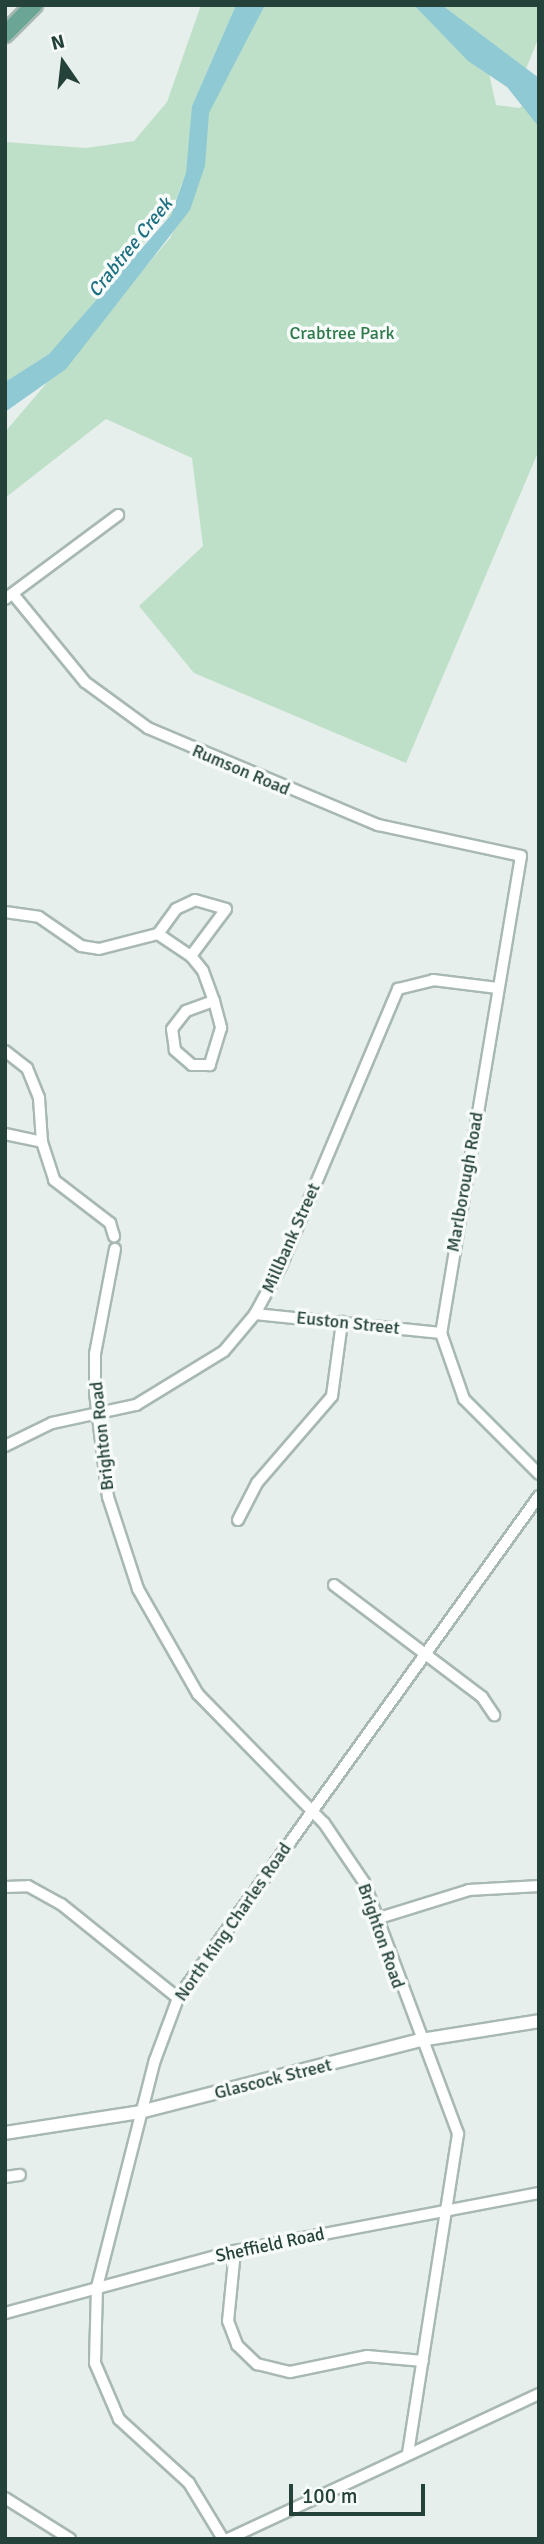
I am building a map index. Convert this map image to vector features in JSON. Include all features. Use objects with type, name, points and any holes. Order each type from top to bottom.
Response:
[{"type":"main road","points":[[5,20],[20,5]]},
{"type":"main road","points":[[5,34],[34,5]]},
{"type":"street","points":[[9,597],[118,515]]},
{"type":"street","name":"Rumson Road","points":[[9,597],[85,682],[148,728],[378,825],[521,856]]},
{"type":"street","name":"Marlborough Road","points":[[521,856],[441,1333],[464,1399],[539,1474]]},
{"type":"street","points":[[5,912],[39,917],[81,946],[99,949],[158,934],[176,909],[195,900],[226,909],[191,956]]},
{"type":"street","points":[[158,934],[191,956],[214,1001],[219,1051],[210,1065],[192,1065],[176,1050],[173,1029],[186,1011],[214,1001]]},
{"type":"street","name":"Millbank Street","points":[[5,1446],[52,1423],[136,1405],[190,1378],[224,1352],[255,1314],[398,989],[433,980],[498,988]]},
{"type":"street","points":[[5,1051],[27,1068],[39,1098],[41,1142],[54,1180],[110,1223],[114,1236]]},
{"type":"street","points":[[5,1134],[41,1142]]},
{"type":"street","name":"Brighton Road","points":[[115,1250],[95,1354],[97,1413],[117,1527],[161,1636],[198,1694],[311,1811],[364,1882],[458,2134],[450,2209],[408,2452]]},
{"type":"street","name":"Euston Street","points":[[255,1314],[441,1333]]},
{"type":"street","points":[[238,1520],[257,1483],[332,1396],[342,1322]]},
{"type":"street","name":"North King Charles Road","points":[[225,2539],[189,2483],[111,2405],[95,2363],[97,2287],[141,2112],[178,1998],[311,1811],[428,1654],[539,1496]]},
{"type":"street","points":[[334,1585],[482,1697],[494,1715]]},
{"type":"street","points":[[5,1887],[28,1886],[61,1904],[178,1998]]},
{"type":"street","points":[[376,1919],[469,1890],[539,1886]]},
{"type":"street","name":"Glascock Street","points":[[5,2133],[141,2112],[421,2040],[539,2021]]},
{"type":"street","points":[[5,2177],[20,2175]]},
{"type":"street","name":"Sheffield Road","points":[[5,2313],[235,2251],[539,2193]]},
{"type":"street","points":[[235,2251],[228,2321],[237,2345],[257,2364],[290,2372],[367,2357],[423,2361]]},
{"type":"street","points":[[225,2539],[408,2452],[539,2394]]},
{"type":"street","points":[[5,2498],[71,2539]]},
{"type":"green space","name":"Crabtree Park","points":[[201,5],[236,5],[192,106],[254,5],[424,5],[489,73],[496,105],[519,108],[539,96],[539,450],[406,763],[194,673],[139,606],[203,546],[192,458],[106,419],[5,498],[5,432],[170,238],[183,214],[182,183],[171,215],[152,230],[124,274],[49,354],[5,382],[5,142],[86,148],[134,141],[167,102]]},
{"type":"green space","points":[[442,5],[537,5],[538,39],[526,69]]},
{"type":"water","points":[[236,5],[265,5],[209,113],[205,166],[190,210],[66,369],[5,412],[5,382],[49,354],[171,215],[186,173],[192,106]]},
{"type":"water","points":[[414,5],[442,5],[539,78],[539,127],[507,87],[468,61]]},
{"type":"water label","name":"Crabtree Creek","points":[[131,248]]}]
